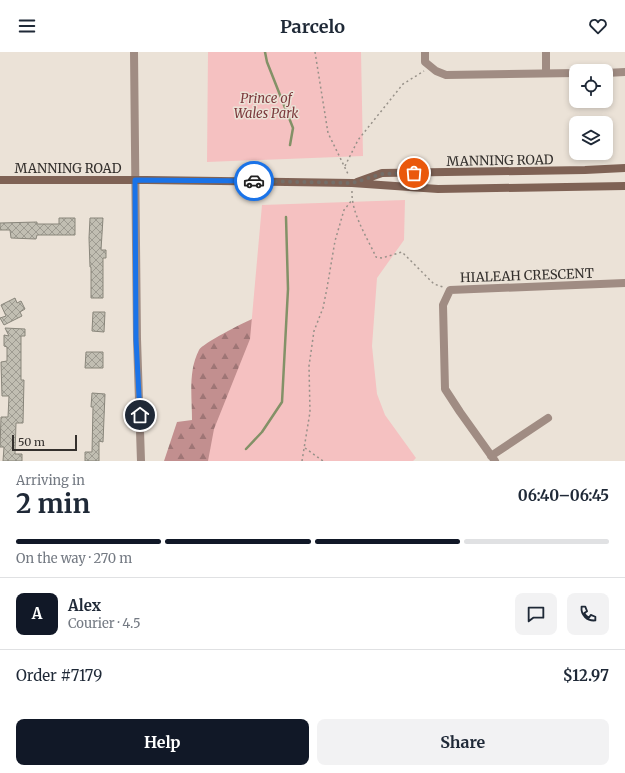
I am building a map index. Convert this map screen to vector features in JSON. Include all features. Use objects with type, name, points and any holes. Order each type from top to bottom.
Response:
[{"type":"main road","name":"MANNING ROAD","points":[[352,183],[382,174],[625,168]]},
{"type":"main road","name":"MANNING ROAD","points":[[0,180],[352,183],[438,189],[625,186]]},
{"type":"street","points":[[134,52],[136,339],[141,461]]},
{"type":"street","points":[[426,52],[425,62],[436,71],[446,75],[569,73]]},
{"type":"street","points":[[546,52],[546,73]]},
{"type":"street","points":[[613,73],[625,72]]},
{"type":"street","name":"HIALEAH CRESCENT","points":[[493,458],[445,389],[443,305],[450,290],[625,283]]},
{"type":"street","points":[[493,458],[548,418]]},
{"type":"path","points":[[315,52],[328,133],[352,183],[352,200],[360,224],[376,257],[382,258],[402,252],[434,284],[450,290]]},
{"type":"path","points":[[344,166],[358,140],[403,84],[431,67]]},
{"type":"path","points":[[302,461],[310,412],[309,366],[314,331],[323,308],[335,241],[344,210],[352,200]]},
{"type":"path","points":[[304,448],[323,461]]},
{"type":"green space","name":"Prince of Wales Park","points":[[208,52],[361,52],[363,156],[207,162]]},
{"type":"green space","points":[[405,200],[404,240],[377,278],[372,346],[377,394],[385,415],[416,458],[413,461],[208,461],[214,429],[250,339],[262,205]]},
{"type":"green space","points":[[252,319],[272,330],[232,461],[164,461],[177,422],[192,420],[192,375],[199,350],[215,338]]},
{"type":"building","points":[[59,218],[75,218],[75,235],[37,235],[36,239],[11,238],[10,230],[0,230],[0,223],[37,222],[37,224],[59,224]]},
{"type":"building","points":[[90,218],[103,218],[101,250],[106,250],[106,258],[103,258],[103,298],[91,298],[89,238]]},
{"type":"building","points":[[15,298],[17,303],[21,301],[25,309],[20,312],[22,316],[4,325],[0,318],[6,316],[1,305]]},
{"type":"building","points":[[93,312],[105,312],[104,332],[92,331]]},
{"type":"building","points":[[5,328],[25,329],[25,336],[21,336],[21,380],[24,380],[23,423],[16,423],[15,454],[22,454],[22,461],[3,461],[4,447],[0,447],[1,417],[8,417],[9,396],[2,396],[1,362],[7,361],[7,347],[4,346],[4,335],[9,336]]},
{"type":"building","points":[[86,352],[103,352],[103,368],[85,368]]},
{"type":"building","points":[[92,393],[105,394],[103,442],[99,441],[99,461],[85,461],[85,452],[92,452]]},
{"type":"waterway","points":[[265,52],[267,62],[293,128],[290,145]]},
{"type":"waterway","points":[[246,449],[262,432],[282,402],[288,289],[286,217]]},
{"type":"way so far","points":[[254,181],[352,183],[382,174],[414,173]]},
{"type":"route","points":[[140,415],[136,339],[135,180],[254,181]]}]
